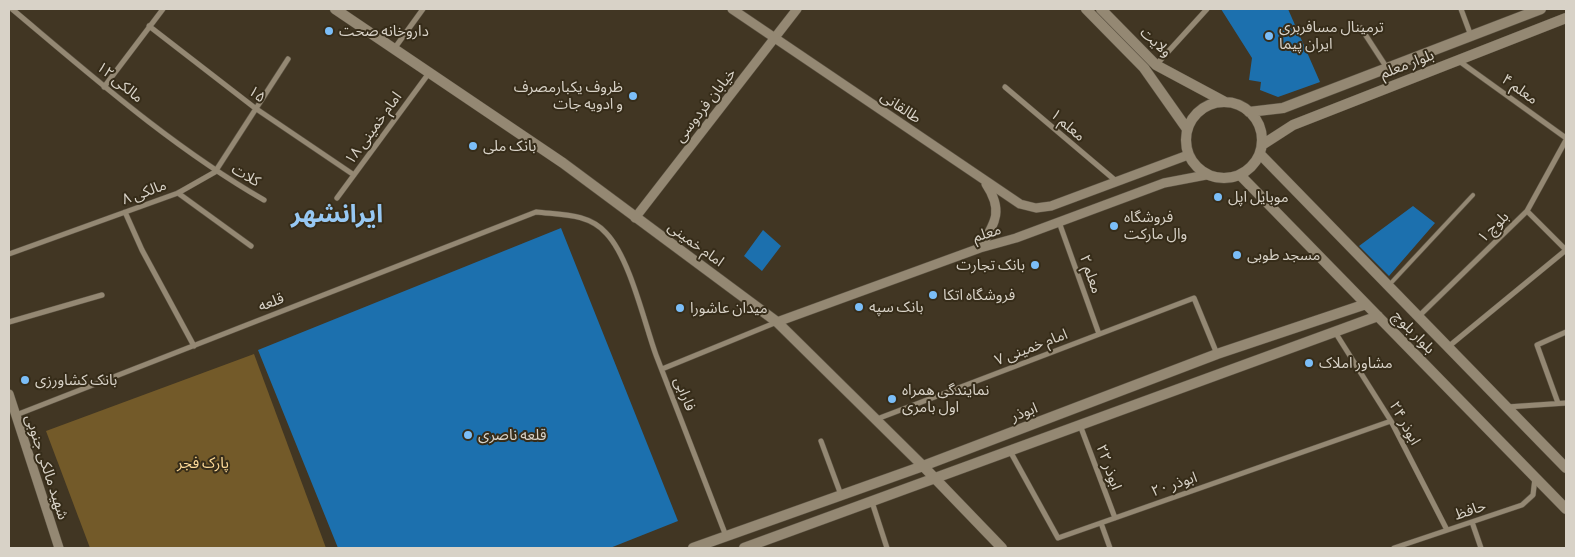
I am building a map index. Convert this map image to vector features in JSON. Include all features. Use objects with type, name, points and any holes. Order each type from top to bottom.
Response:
[{"type":"main road","name":"امام خمینی","points":[[335,9],[564,163],[634,218],[777,322],[923,466],[1002,548]]},
{"type":"main road","name":"ولایت","points":[[1086,9],[1144,68],[1187,129]]},
{"type":"main road","name":"ولایت","points":[[1101,9],[1156,64],[1225,102]]},
{"type":"main road","name":"بلوار معلم","points":[[1250,112],[1283,108],[1541,9]]},
{"type":"main road","name":"بلوار معلم","points":[[1261,150],[1293,125],[1566,18]]},
{"type":"main road","points":[[1225,102],[1238,105],[1250,112],[1260,127],[1261,150],[1250,169],[1240,175],[1219,178],[1206,174],[1197,168],[1188,155],[1187,129],[1200,110],[1212,104],[1225,102]]},
{"type":"main road","name":"بلوار بلوچ","points":[[1261,150],[1388,286],[1566,468]]},
{"type":"main road","name":"بلوار بلوچ","points":[[1240,175],[1566,510]]},
{"type":"main road","name":"ابوذر","points":[[693,548],[923,466],[1217,354],[1366,304]]},
{"type":"main road","points":[[744,548],[936,480],[1378,316]]},
{"type":"street","name":"مالکی ۱۲","points":[[10,9],[104,87],[215,172]]},
{"type":"street","points":[[104,87],[162,9]]},
{"type":"street","points":[[394,48],[423,9]]},
{"type":"street","name":"طالقانی","points":[[732,9],[1020,204],[1036,208],[1061,202],[1116,181]]},
{"type":"street","name":"خیابان فردوسی","points":[[634,218],[797,9]]},
{"type":"street","points":[[1156,64],[1207,9]]},
{"type":"street","points":[[1461,9],[1471,36]]},
{"type":"street","name":"۱۵","points":[[149,26],[255,108],[354,175]]},
{"type":"street","points":[[1361,28],[1387,69]]},
{"type":"street","name":"مالکی ۸","points":[[9,254],[178,193],[215,172],[288,58]]},
{"type":"street","name":"معلم ۴","points":[[1459,60],[1566,139]]},
{"type":"street","name":"امام خمینی ۱۸","points":[[337,198],[430,73]]},
{"type":"street","name":"معلم ۱","points":[[1005,87],[1116,181]]},
{"type":"street","name":"بلوچ ۱","points":[[1418,317],[1527,210],[1566,139]]},
{"type":"street","points":[[1116,181],[1188,155]]},
{"type":"street","name":"کلات","points":[[215,172],[264,200]]},
{"type":"street","name":"معلم","points":[[777,322],[1164,183],[1206,174]]},
{"type":"street","points":[[980,248],[994,225],[997,211],[996,199],[984,180]]},
{"type":"street","points":[[178,193],[251,246]]},
{"type":"street","points":[[1448,347],[1566,250],[1527,210]]},
{"type":"street","points":[[125,212],[160,284],[194,346]]},
{"type":"street","name":"فارابی","points":[[536,212],[583,217],[596,224],[608,234],[623,260],[662,369],[726,536]]},
{"type":"street","name":"قلعه","points":[[16,416],[536,212]]},
{"type":"street","name":"معلم ۲","points":[[1059,222],[1099,334]]},
{"type":"street","points":[[9,322],[102,295]]},
{"type":"street","name":"امام خمینی ۷","points":[[876,420],[1194,298],[1217,354]]},
{"type":"street","points":[[662,369],[777,322]]},
{"type":"street","name":"ابوذر ۲۴","points":[[1335,332],[1391,421],[1447,530]]},
{"type":"street","points":[[1558,403],[1538,345],[1566,332]]},
{"type":"street","name":"شهید مالکی جنوبی","points":[[9,394],[59,548]]},
{"type":"street","points":[[1506,407],[1566,403]]},
{"type":"street","name":"ابوذر ۲۰","points":[[1010,451],[1058,538],[1391,421]]},
{"type":"street","name":"ابوذر ۲۲","points":[[1080,425],[1115,518]]},
{"type":"street","points":[[821,441],[841,495]]},
{"type":"street","name":"حافظ","points":[[1394,548],[1522,505],[1533,495],[1535,478]]},
{"type":"street","points":[[872,502],[887,548]]},
{"type":"street","points":[[1472,522],[1481,548]]},
{"type":"street","points":[[1101,523],[1110,548]]},
{"type":"lane","points":[[1388,286],[1473,195]]},
{"type":"green space","name":"پارک فجر","points":[[254,354],[326,548],[90,548],[46,431]]},
{"type":"building","name":"ترمینال مسافربری ایران پیما","points":[[1221,9],[1288,9],[1320,82],[1278,97],[1260,90],[1261,82],[1249,80],[1252,58]]},
{"type":"building","points":[[1413,206],[1435,223],[1389,276],[1359,246]]},
{"type":"building","name":"قلعه ناصری","points":[[561,228],[678,521],[610,548],[338,548],[258,350]]},
{"type":"building","points":[[763,230],[781,246],[762,271],[744,256]]},
{"type":"place","name":"داروخانه صحت","points":[[329,31]]},
{"type":"place","name":"ترمینال مسافربری ایران پیما","points":[[1269,36]]},
{"type":"place","name":"ظروف یکبارمصرف و ادویه جات","points":[[633,96]]},
{"type":"place","name":"بانک ملی","points":[[473,146]]},
{"type":"place","name":"موبایل اپل","points":[[1218,197]]},
{"type":"place","name":"فروشگاه وال مارکت","points":[[1114,226]]},
{"type":"place","name":"مسجد طوبی","points":[[1237,255]]},
{"type":"place","name":"بانک تجارت","points":[[1035,265]]},
{"type":"place","name":"فروشگاه اتکا","points":[[933,295]]},
{"type":"place","name":"بانک سپه","points":[[859,307]]},
{"type":"place","name":"میدان عاشورا","points":[[680,308]]},
{"type":"place","name":"مشاور املاک","points":[[1309,363]]},
{"type":"place","name":"بانک کشاورزی","points":[[25,380]]},
{"type":"place","name":"نمایندگی همراه اول بامری","points":[[892,399]]},
{"type":"place","name":"قلعه ناصری","points":[[468,435]]},
{"type":"district","name":"ایرانشهر","points":[[337,214]]}]
